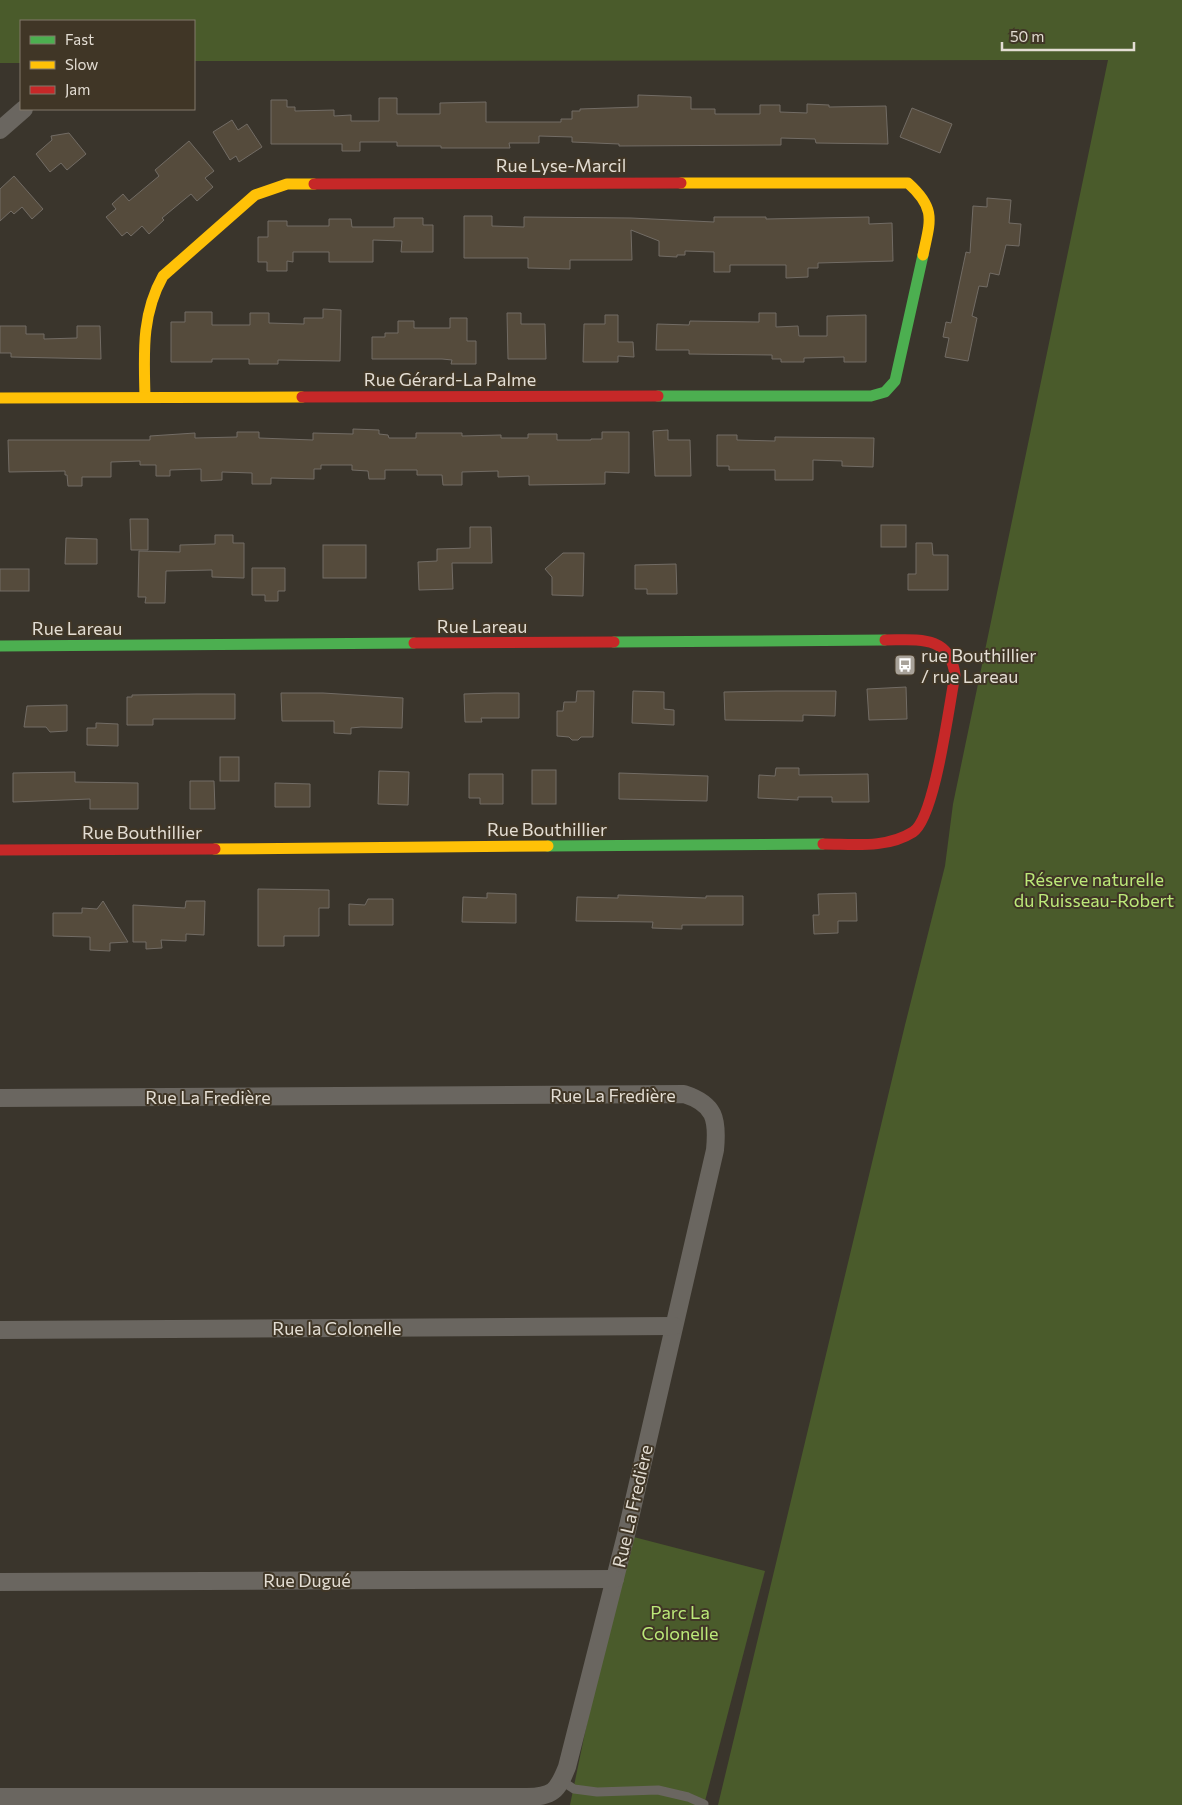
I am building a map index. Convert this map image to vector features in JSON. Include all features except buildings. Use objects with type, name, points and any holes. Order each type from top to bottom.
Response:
[{"type":"street","points":[[0,130],[23,110]]},
{"type":"street","name":"Rue Lyse-Marcil","points":[[145,397],[144,336],[147,310],[152,292],[163,276],[255,195],[270,188],[287,184],[908,183],[920,194],[927,204],[930,217],[895,381]]},
{"type":"street","name":"Rue Gérard-La Palme","points":[[0,398],[871,396],[885,392],[895,381]]},
{"type":"street","name":"Rue Lareau","points":[[0,646],[911,640],[931,641],[939,644],[948,651],[955,661]]},
{"type":"street","name":"Rue Bouthillier","points":[[0,850],[869,846],[884,844],[914,832],[925,818],[933,792],[953,692],[955,661]]},
{"type":"street","name":"Rue La Fredière","points":[[0,1098],[684,1094],[700,1099],[712,1112],[717,1130],[715,1150],[615,1579],[562,1781]]},
{"type":"street","name":"Rue la Colonelle","points":[[0,1330],[674,1326]]},
{"type":"street","name":"Rue Dugué","points":[[0,1582],[615,1579]]},
{"type":"street","points":[[0,1797],[536,1797],[550,1794],[562,1781]]},
{"type":"lane","points":[[562,1781],[574,1789],[597,1792],[658,1790],[688,1797],[704,1804]]},
{"type":"green space","name":"Réserve naturelle du Ruisseau-Robert","points":[[0,0],[1182,0],[1182,1805],[718,1805],[905,1025],[945,866],[953,804],[1108,60],[195,61],[195,20],[20,20],[20,63],[0,63]]},
{"type":"green space","name":"Parc La Colonelle","points":[[626,1535],[765,1571],[704,1805],[570,1805]]},
{"type":"traffic: fast","points":[[658,396],[871,396],[885,392],[895,381],[923,255]]},
{"type":"traffic: fast","points":[[614,642],[885,640]]},
{"type":"traffic: fast","points":[[0,646],[414,643]]},
{"type":"traffic: fast","points":[[548,846],[823,844]]},
{"type":"traffic: slow","points":[[681,183],[908,183],[924,200],[929,216],[928,233],[923,255]]},
{"type":"traffic: slow","points":[[145,397],[144,350],[147,320],[163,276],[255,195],[287,184],[314,184]]},
{"type":"traffic: slow","points":[[0,398],[302,397]]},
{"type":"traffic: slow","points":[[215,849],[548,846]]},
{"type":"traffic: jam","points":[[314,184],[681,183]]},
{"type":"traffic: jam","points":[[302,397],[658,396]]},
{"type":"traffic: jam","points":[[823,844],[858,845],[892,841],[913,832],[921,822],[928,806],[940,759],[955,675],[952,662],[946,652],[930,642],[920,640],[885,640]]},
{"type":"traffic: jam","points":[[414,643],[614,642]]},
{"type":"traffic: jam","points":[[0,850],[215,849]]},
{"type":"place","name":"rue Bouthillier / rue Lareau","points":[[905,665]]}]
